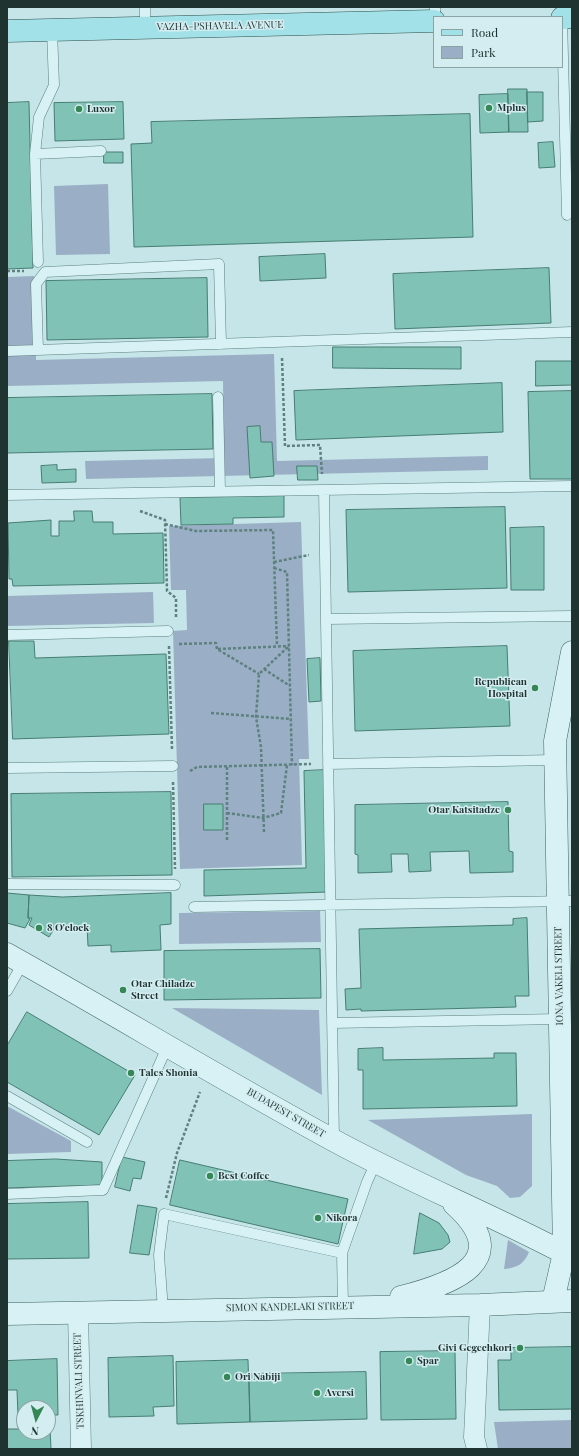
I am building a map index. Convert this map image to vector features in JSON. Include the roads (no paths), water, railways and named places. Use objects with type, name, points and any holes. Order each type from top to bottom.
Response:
[{"type":"main road","name":"VAZHA-PSHAVELA AVENUE","points":[[7,31],[52,30],[145,17],[433,21]]},
{"type":"main road","name":"IONA VAKELI STREET","points":[[563,1301],[568,1256],[560,1019],[565,901],[555,741],[567,703],[572,652]]},
{"type":"main road","name":"BUDAPEST STREET","points":[[15,958],[334,1141],[445,1197],[505,1222],[568,1256]]},
{"type":"main road","points":[[368,1306],[436,1288],[466,1272],[474,1262],[478,1254],[479,1245],[479,1238],[475,1227],[469,1218],[445,1197]]},
{"type":"main road","name":"SIMON KANDELAKI STREET","points":[[7,1314],[343,1306],[480,1305],[563,1301]]},
{"type":"street","points":[[477,1449],[474,1437],[480,1305]]},
{"type":"street","name":"TSKHINVALI STREET","points":[[78,1312],[81,1449]]},
{"type":"lane","points":[[38,262],[35,154],[39,117],[54,85],[52,30]]},
{"type":"lane","points":[[563,57],[567,215]]},
{"type":"lane","points":[[35,154],[101,151]]},
{"type":"lane","points":[[38,350],[36,284],[45,272],[219,264],[221,344]]},
{"type":"lane","points":[[7,351],[572,332]]},
{"type":"lane","points":[[218,397],[220,491]]},
{"type":"lane","points":[[7,495],[572,486]]},
{"type":"lane","points":[[324,490],[334,1141]]},
{"type":"lane","points":[[326,619],[572,616]]},
{"type":"lane","points":[[7,635],[168,631]]},
{"type":"lane","points":[[328,764],[555,760]]},
{"type":"lane","points":[[7,768],[173,766]]},
{"type":"lane","points":[[7,884],[175,885]]},
{"type":"lane","points":[[194,907],[565,901]]},
{"type":"lane","points":[[7,991],[15,958]]},
{"type":"lane","points":[[332,1023],[560,1019]]},
{"type":"lane","points":[[7,1194],[103,1190],[168,1046]]},
{"type":"lane","points":[[7,1096],[87,1142]]},
{"type":"lane","points":[[343,1306],[342,1254],[366,1182],[376,1162]]},
{"type":"lane","points":[[163,1310],[159,1254],[164,1214],[342,1254]]},
{"type":"place","name":"Mplus","points":[[489,108]]},
{"type":"place","name":"Luxor","points":[[79,109]]},
{"type":"place","name":"Republican Hospital","points":[[535,688]]},
{"type":"place","name":"Otar Katsitadze","points":[[508,810]]},
{"type":"place","name":"8 O'clock","points":[[39,928]]},
{"type":"place","name":"Otar Chiladze Street","points":[[123,990]]},
{"type":"place","name":"Tales Shonia","points":[[131,1073]]},
{"type":"place","name":"Best Coffee","points":[[210,1176]]},
{"type":"place","name":"Nikora","points":[[318,1218]]},
{"type":"place","name":"Givi Gegechkori","points":[[520,1348]]},
{"type":"place","name":"Spar","points":[[409,1361]]},
{"type":"place","name":"Ori Nabiji","points":[[227,1377]]},
{"type":"place","name":"Aversi","points":[[317,1393]]}]
